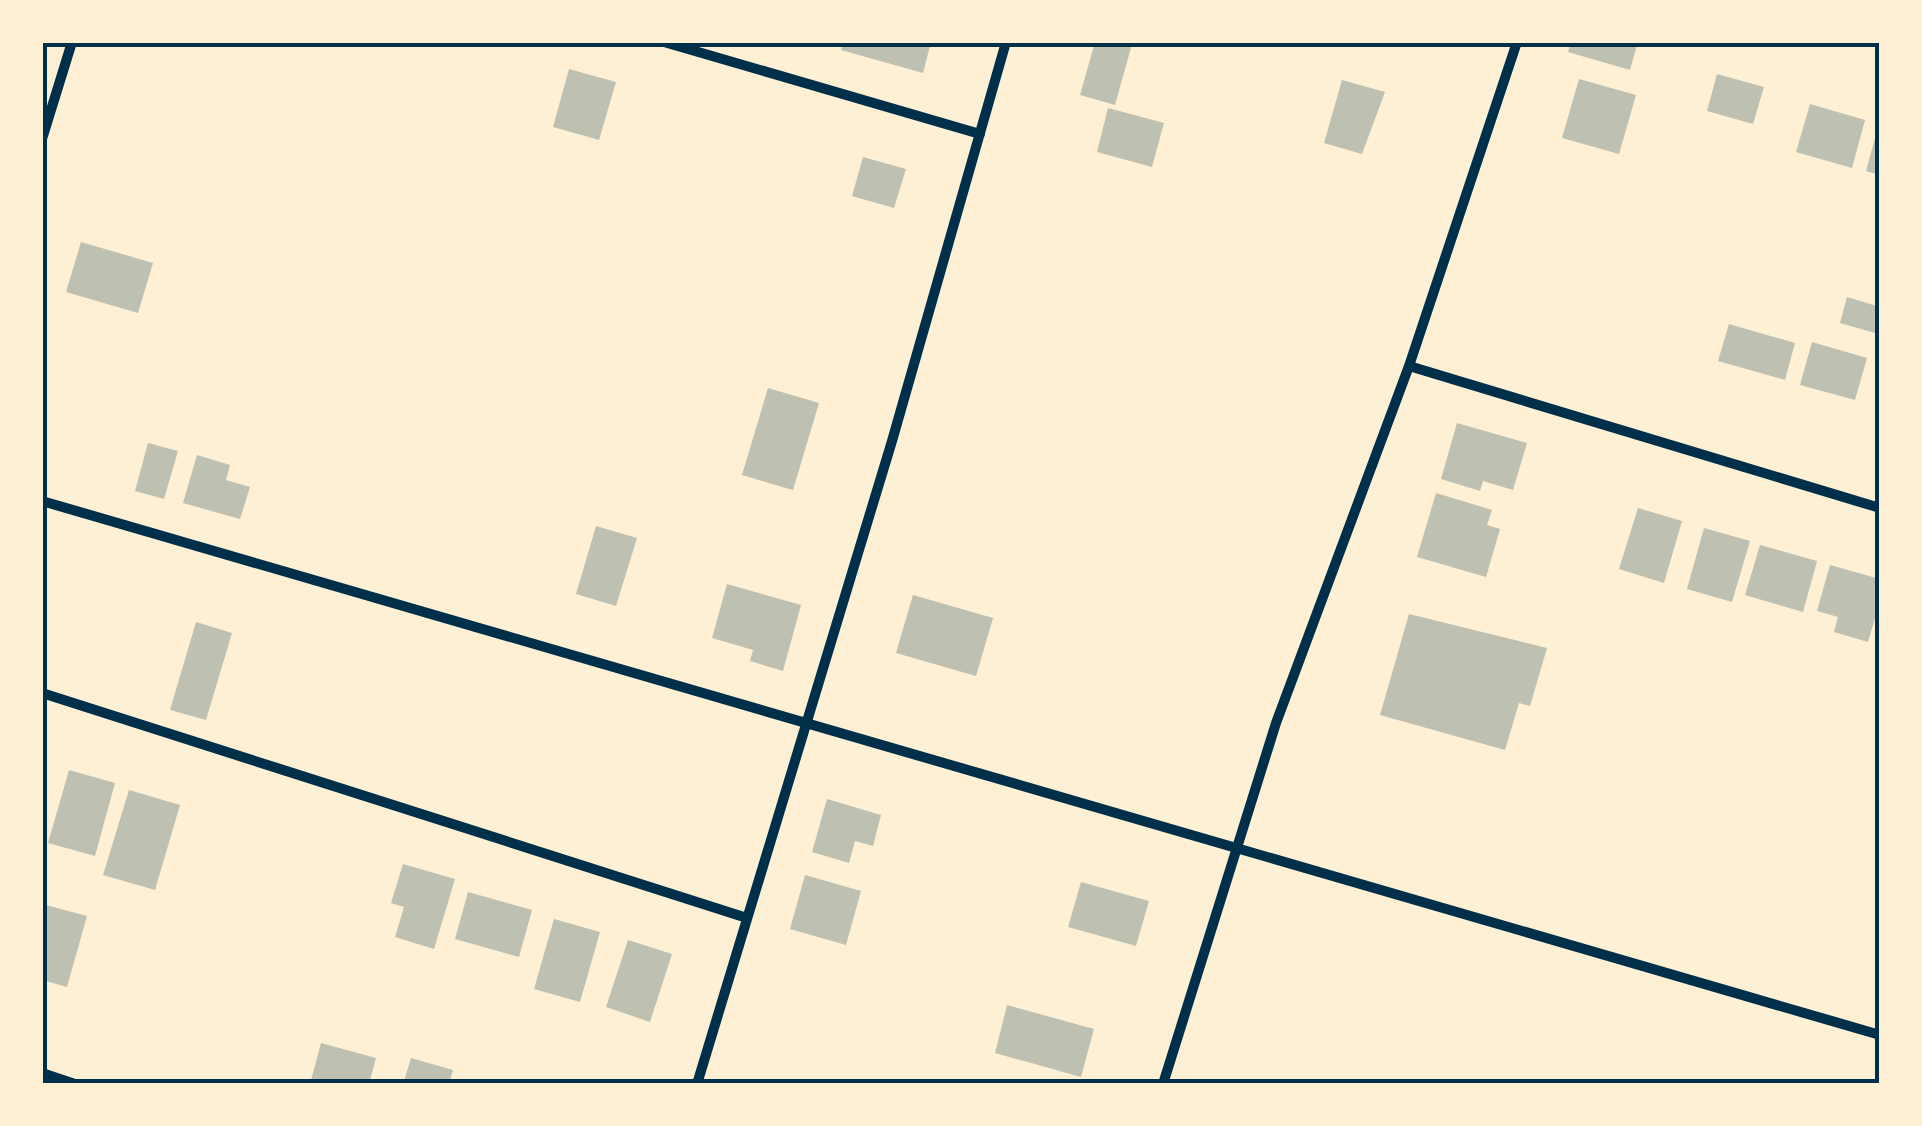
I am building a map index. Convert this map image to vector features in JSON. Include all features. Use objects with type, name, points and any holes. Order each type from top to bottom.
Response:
[{"type":"street","points":[[42,139],[72,42]]},
{"type":"street","points":[[664,42],[980,134]]},
{"type":"street","points":[[696,1084],[807,722],[1006,42]]},
{"type":"street","points":[[1163,1084],[1276,723],[1409,366],[1517,42]]},
{"type":"street","points":[[1409,366],[1880,508]]},
{"type":"street","points":[[42,501],[1880,1035]]},
{"type":"street","points":[[42,693],[747,918]]},
{"type":"street","points":[[42,1073],[74,1084]]},
{"type":"building","points":[[843,42],[931,42],[923,73],[841,50]]},
{"type":"building","points":[[1095,42],[1132,44],[1115,105],[1080,95]]},
{"type":"building","points":[[1571,42],[1638,42],[1630,70],[1568,52]]},
{"type":"building","points":[[569,69],[616,82],[599,140],[553,127]]},
{"type":"building","points":[[1717,74],[1764,87],[1753,124],[1707,111]]},
{"type":"building","points":[[1579,79],[1636,95],[1619,154],[1562,138]]},
{"type":"building","points":[[1342,80],[1385,92],[1362,154],[1324,143]]},
{"type":"building","points":[[1810,104],[1865,120],[1852,168],[1796,152]]},
{"type":"building","points":[[1108,108],[1164,123],[1152,167],[1097,152]]},
{"type":"building","points":[[1880,127],[1880,175],[1866,171]]},
{"type":"building","points":[[863,157],[906,169],[894,208],[852,196]]},
{"type":"building","points":[[81,242],[153,263],[138,313],[66,292]]},
{"type":"building","points":[[1847,297],[1880,307],[1875,333],[1840,323]]},
{"type":"building","points":[[1729,324],[1795,343],[1785,380],[1718,361]]},
{"type":"building","points":[[1812,342],[1867,358],[1855,400],[1800,385]]},
{"type":"building","points":[[768,388],[819,403],[793,490],[742,475]]},
{"type":"building","points":[[1457,423],[1527,443],[1513,490],[1483,481],[1480,491],[1441,479]]},
{"type":"building","points":[[148,443],[178,451],[164,499],[135,491]]},
{"type":"building","points":[[197,455],[230,465],[226,480],[250,487],[240,519],[183,503]]},
{"type":"building","points":[[1436,493],[1492,510],[1487,525],[1500,529],[1486,577],[1417,557]]},
{"type":"building","points":[[1638,508],[1682,521],[1664,583],[1619,569]]},
{"type":"building","points":[[596,526],[637,538],[616,606],[576,594]]},
{"type":"building","points":[[1704,528],[1750,541],[1732,602],[1687,589]]},
{"type":"building","points":[[1760,545],[1817,561],[1803,612],[1745,595]]},
{"type":"building","points":[[1830,565],[1880,579],[1880,601],[1868,642],[1834,632],[1838,617],[1817,611]]},
{"type":"building","points":[[727,584],[801,605],[783,671],[750,661],[753,650],[712,638]]},
{"type":"building","points":[[913,595],[993,618],[976,676],[896,653]]},
{"type":"building","points":[[1409,614],[1547,648],[1530,706],[1519,703],[1505,750],[1380,715]]},
{"type":"building","points":[[196,622],[232,633],[206,720],[170,710]]},
{"type":"building","points":[[69,770],[115,783],[95,856],[48,843]]},
{"type":"building","points":[[129,790],[180,805],[155,890],[103,875]]},
{"type":"building","points":[[827,799],[881,815],[873,846],[855,841],[849,863],[812,852]]},
{"type":"building","points":[[403,864],[455,879],[434,949],[395,937],[404,907],[391,903]]},
{"type":"building","points":[[805,875],[861,891],[846,945],[790,929]]},
{"type":"building","points":[[1081,882],[1149,901],[1136,946],[1068,927]]},
{"type":"building","points":[[468,892],[532,910],[519,957],[455,939]]},
{"type":"building","points":[[42,904],[87,916],[67,987],[42,980]]},
{"type":"building","points":[[554,919],[600,932],[580,1002],[534,989]]},
{"type":"building","points":[[628,940],[672,954],[650,1022],[606,1007]]},
{"type":"building","points":[[1007,1005],[1094,1029],[1081,1077],[995,1053]]},
{"type":"building","points":[[321,1043],[376,1058],[369,1084],[310,1084]]},
{"type":"building","points":[[411,1058],[453,1070],[449,1084],[403,1084]]}]
